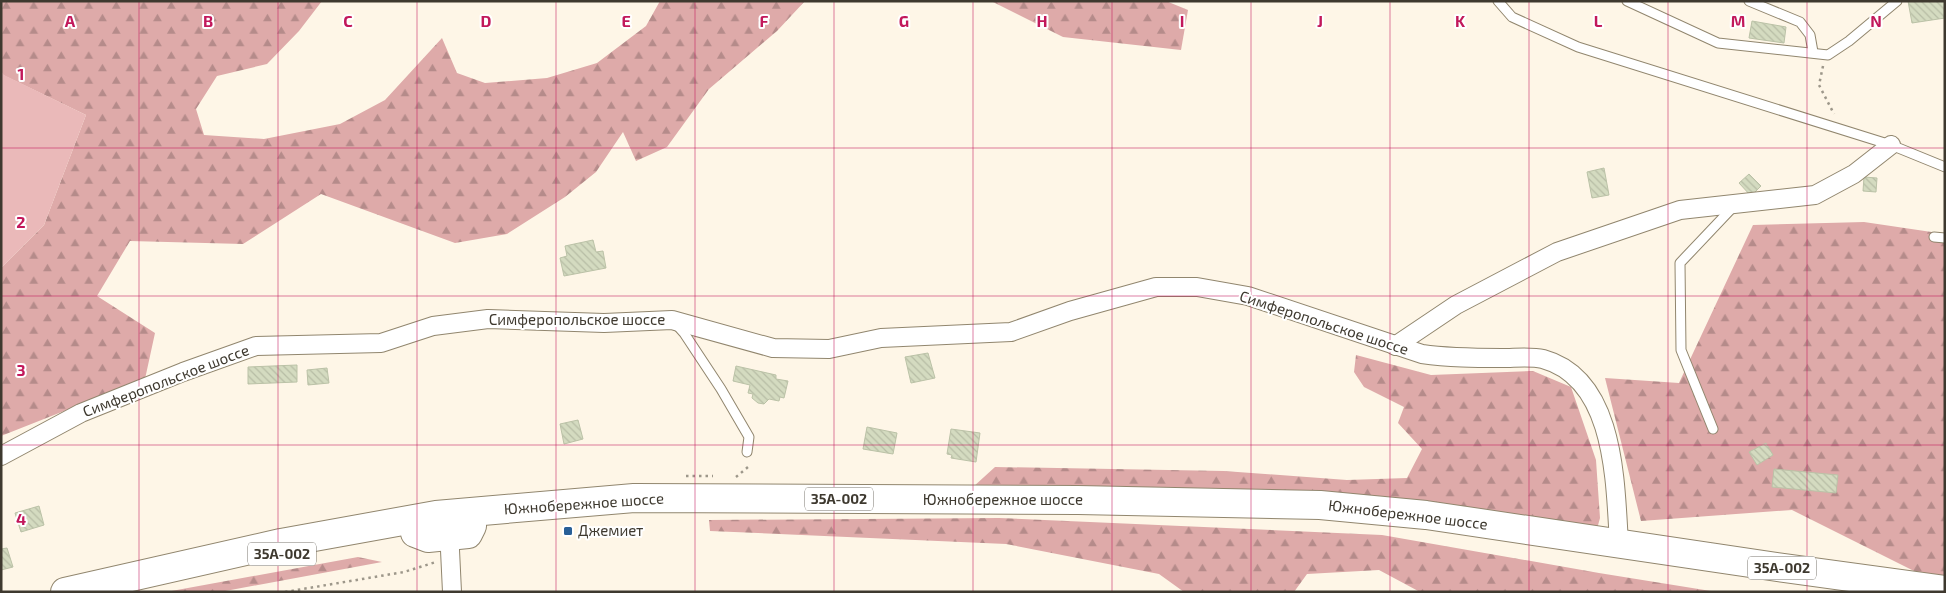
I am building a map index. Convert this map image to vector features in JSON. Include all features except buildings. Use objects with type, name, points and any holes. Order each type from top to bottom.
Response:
[{"type":"highway","name":"Южнобережное шоссе","points":[[117,592],[265,557],[409,527],[450,513],[634,498],[1078,500],[1320,505],[1426,515],[1945,590]]},
{"type":"highway","points":[[454,534],[498,517],[504,510]]},
{"type":"highway","name":"Южнобережное шоссе","points":[[65,592],[281,542],[409,527],[454,534],[635,512],[1075,511],[1317,516],[1424,526],[1766,579],[1865,592]]},
{"type":"street","points":[[1396,346],[1456,305],[1557,252],[1680,210],[1815,195],[1854,174],[1892,145]]},
{"type":"street","name":"Симферопольское шоссе","points":[[1,456],[81,414],[183,372],[256,346],[381,343],[432,326],[488,319],[604,323],[672,320],[773,348],[829,349],[881,338],[1010,332],[1070,311],[1156,287],[1197,287],[1248,296],[1422,354],[1451,358],[1542,359],[1559,366],[1578,379],[1595,405],[1606,428],[1614,483],[1619,543]]},
{"type":"street","points":[[452,592],[454,534]]},
{"type":"lane","points":[[1498,1],[1512,17],[1578,47],[1892,145],[1945,167]]},
{"type":"lane","points":[[1627,1],[1718,43],[1828,55],[1849,41],[1897,1]]},
{"type":"lane","points":[[1749,1],[1800,22],[1810,35],[1814,52]]},
{"type":"lane","points":[[1713,429],[1681,350],[1680,263],[1736,204]]},
{"type":"lane","points":[[1934,237],[1945,238]]},
{"type":"lane","points":[[672,320],[690,341],[749,437],[748,452]]},
{"type":"path","points":[[1828,55],[1820,85],[1841,129]]},
{"type":"path","points":[[735,478],[748,467],[748,452]]},
{"type":"path","points":[[683,476],[719,476]]},
{"type":"path","points":[[285,592],[404,572],[454,534]]},
{"type":"green space","points":[[1,1],[322,1],[299,31],[267,64],[217,76],[196,109],[204,135],[264,139],[340,124],[385,100],[442,38],[457,73],[485,83],[547,78],[597,63],[646,26],[660,1],[805,1],[777,31],[709,89],[667,147],[636,161],[623,132],[596,172],[565,197],[507,234],[455,243],[321,194],[243,244],[130,241],[97,296],[155,333],[145,379],[1,436],[1,268],[44,225],[86,115],[3,75],[1,71]]},
{"type":"green space","points":[[991,1],[1166,1],[1188,10],[1181,50],[1063,37]]},
{"type":"green space","points":[[1864,222],[1945,234],[1945,579],[1928,578],[1792,510],[1641,521],[1605,378],[1679,383],[1753,225]]},
{"type":"green space","points":[[1356,355],[1431,375],[1533,371],[1571,387],[1596,460],[1600,518],[1597,529],[973,487],[995,467],[1224,471],[1347,480],[1407,478],[1422,449],[1398,423],[1404,407],[1364,387],[1354,372]]},
{"type":"green space","points":[[999,518],[1382,535],[1717,592],[1420,592],[1379,570],[1307,574],[1294,592],[1184,592],[1159,574],[1006,544],[710,531],[709,520]]},
{"type":"green space","points":[[358,557],[382,562],[220,592],[166,592]]},
{"type":"shaded area","points":[[1,71],[4,75],[86,115],[44,225],[1,268]]},
{"type":"place","name":"Джемиет","points":[[568,531]]}]
